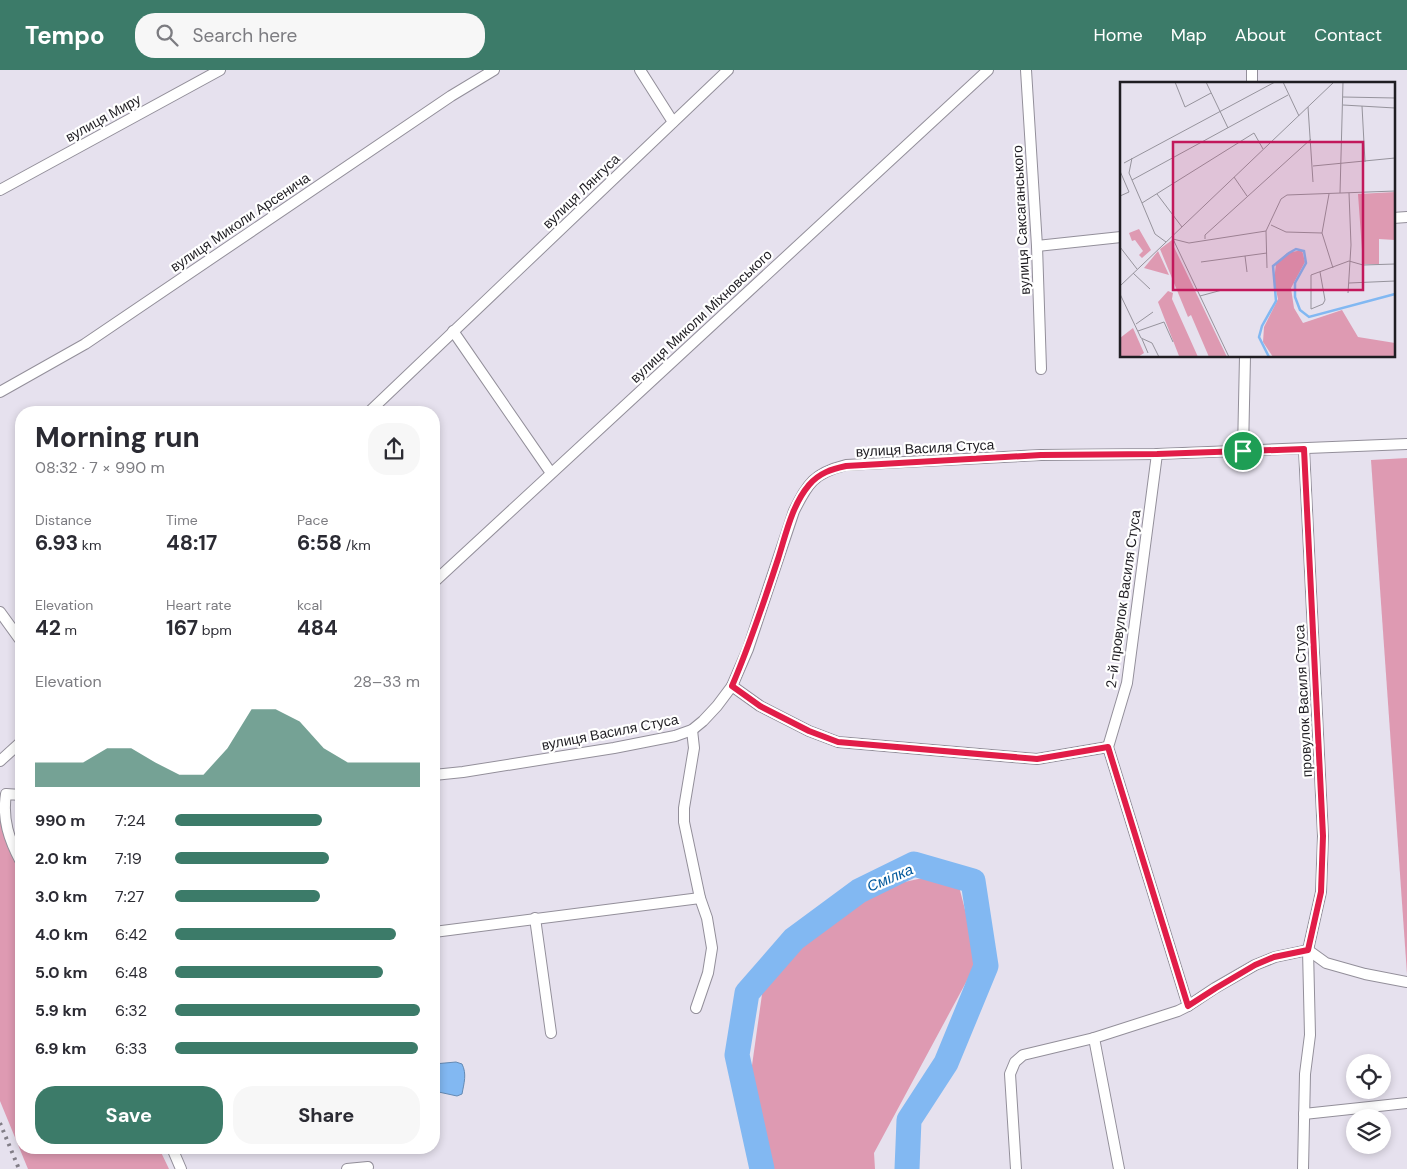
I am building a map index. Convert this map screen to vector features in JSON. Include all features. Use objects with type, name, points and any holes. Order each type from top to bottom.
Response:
[{"type":"street","name":"вулиця Миру","points":[[0,190],[220,70]]},
{"type":"street","name":"вулиця Миколи Арсенича","points":[[0,392],[85,344],[450,96],[494,70]]},
{"type":"street","points":[[640,70],[673,122]]},
{"type":"street","name":"вулиця Лянгуса","points":[[375,406],[728,70]]},
{"type":"street","name":"вулиця Миколи Міхновського","points":[[440,576],[988,70]]},
{"type":"street","name":"вулиця Саксаганського","points":[[1026,70],[1037,246],[1041,369]]},
{"type":"street","points":[[1394,218],[1407,217]]},
{"type":"street","points":[[1037,246],[1120,237]]},
{"type":"street","points":[[454,331],[551,473]]},
{"type":"street","points":[[1243,451],[1245,358]]},
{"type":"street","name":"вулиця Василя Стуса","points":[[440,774],[462,772],[614,748],[675,736],[692,730],[717,706],[732,686],[748,649],[794,512],[809,484],[817,476],[828,470],[846,466],[1041,455],[1157,454],[1407,444]]},
{"type":"street","name":"провулок Василя Стуса","points":[[1303,1169],[1305,1074],[1310,1035],[1308,950],[1321,892],[1323,836],[1304,449]]},
{"type":"street","name":"2-й провулок Василя Стуса","points":[[1108,747],[1127,683],[1157,454]]},
{"type":"street","points":[[0,612],[15,633]]},
{"type":"street","points":[[732,686],[760,706],[809,731],[838,742],[1037,759],[1108,747],[1188,1006]]},
{"type":"street","points":[[692,730],[694,748],[684,808],[684,822],[700,898],[707,918],[712,948],[708,973],[696,1008]]},
{"type":"street","points":[[0,761],[15,747]]},
{"type":"street","points":[[3,791],[6,822],[15,850]]},
{"type":"street","points":[[440,931],[700,898]]},
{"type":"street","points":[[535,918],[551,1033]]},
{"type":"street","points":[[1016,1169],[1010,1074],[1015,1062],[1024,1055],[1094,1038],[1188,1006],[1255,965],[1274,957],[1308,950],[1326,963],[1365,974],[1407,982]]},
{"type":"street","points":[[1094,1038],[1119,1169]]},
{"type":"street","points":[[1304,1114],[1407,1103]]},
{"type":"street","points":[[175,1154],[181,1169]]},
{"type":"street","points":[[347,1169],[368,1166]]},
{"type":"shaded area","points":[[1407,458],[1407,974],[1371,460]]},
{"type":"shaded area","points":[[0,820],[8,848],[15,861],[15,1137],[0,1101]]},
{"type":"shaded area","points":[[955,871],[978,960],[874,1153],[875,1169],[764,1169],[747,1101],[765,973],[849,894]]},
{"type":"shaded area","points":[[22,1154],[162,1154],[169,1169],[28,1169]]},
{"type":"water","points":[[456,1062],[462,1064],[465,1079],[462,1094],[457,1096],[440,1092],[440,1063]]},
{"type":"waterway","name":"Смілка","points":[[762,1169],[737,1055],[747,993],[794,939],[859,891],[914,864],[973,881],[986,966],[946,1063],[909,1120],[907,1169]]},
{"type":"railway","points":[[0,1123],[19,1169]]},
{"type":"route","points":[[1304,449],[1323,836],[1321,892],[1308,950],[1274,957],[1255,965],[1188,1006],[1108,747],[1037,759],[838,742],[809,731],[760,706],[732,686],[748,649],[794,512],[809,484],[817,476],[828,470],[846,466],[1041,455],[1243,451],[1304,449]]}]
